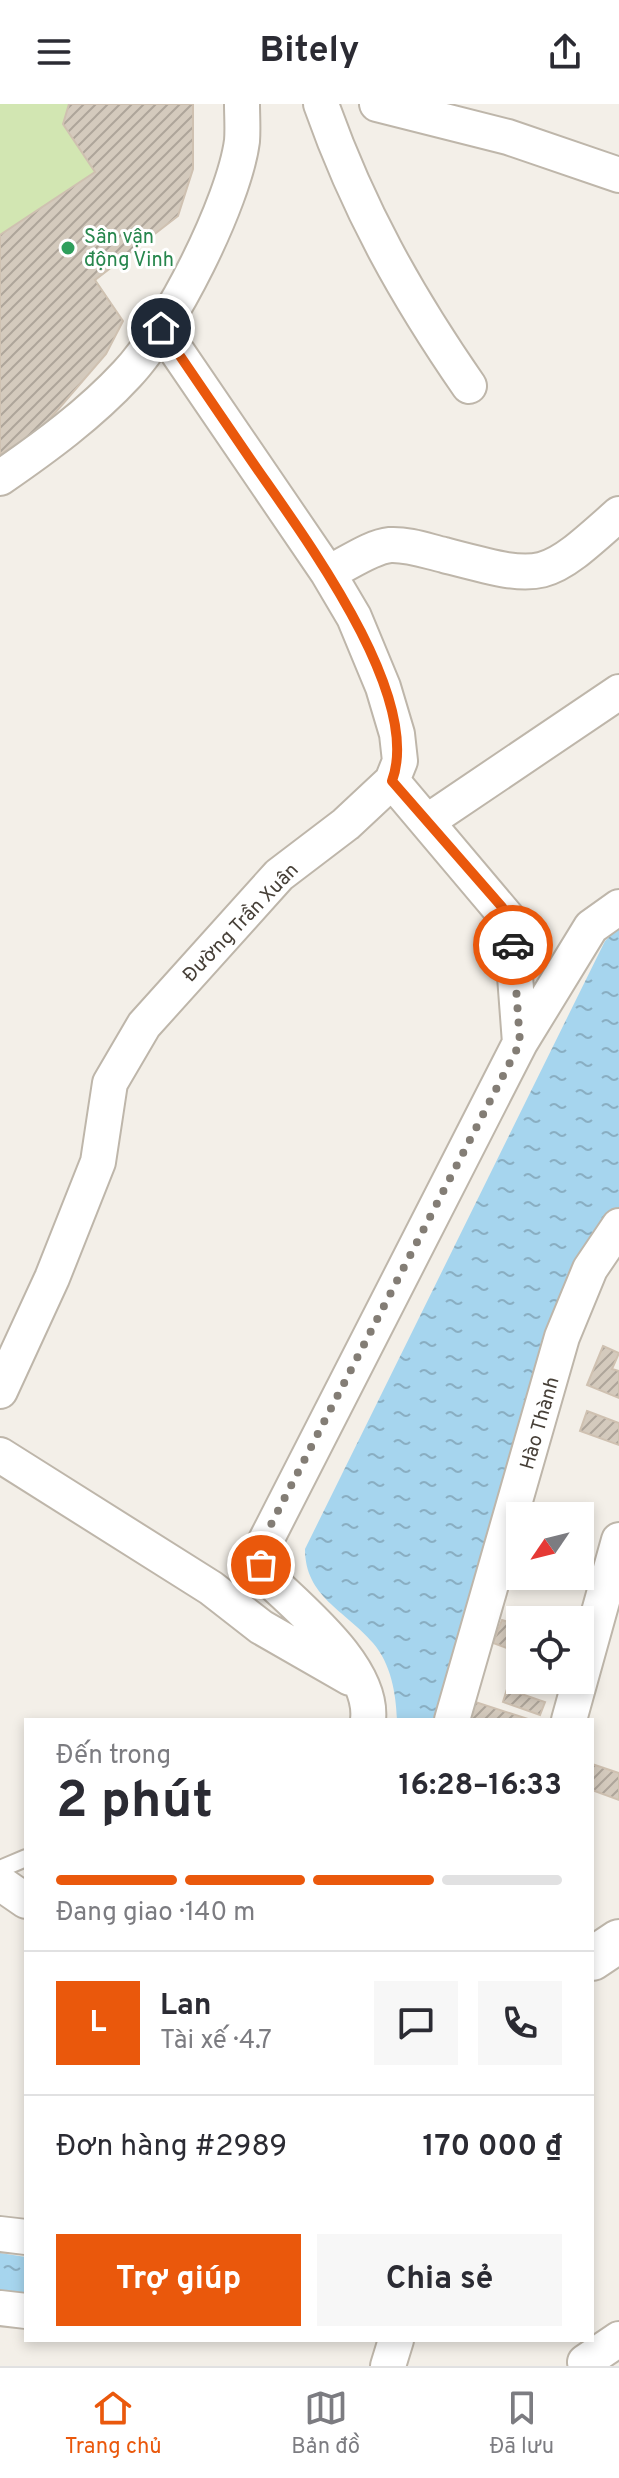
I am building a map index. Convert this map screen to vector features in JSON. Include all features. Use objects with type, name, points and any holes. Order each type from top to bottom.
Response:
[{"type":"street","points":[[0,478],[57,438],[129,373],[161,328],[212,237],[242,142],[242,104]]},
{"type":"street","points":[[321,104],[342,163],[405,290],[469,386]]},
{"type":"street","points":[[377,104],[508,137],[619,175]]},
{"type":"street","points":[[161,328],[328,573],[354,617],[387,699],[397,734],[400,761],[392,781],[511,922],[520,1043]]},
{"type":"street","points":[[328,573],[386,545],[407,546],[519,574],[541,572],[567,560],[618,520]]},
{"type":"street","points":[[428,821],[619,692]]},
{"type":"street","name":"Đường Trần Xuân","points":[[0,1391],[52,1278],[98,1162],[110,1083],[144,1025],[279,875],[346,824],[392,781]]},
{"type":"street","points":[[368,1718],[364,1686],[347,1661],[269,1579],[261,1565],[261,1550],[520,1043],[591,927],[619,907]]},
{"type":"street","name":"Hào Thành","points":[[453,1718],[562,1337],[590,1269],[619,1226]]},
{"type":"street","points":[[0,1455],[211,1588],[261,1627],[364,1686]]},
{"type":"street","points":[[570,1718],[619,1540]]},
{"type":"street","points":[[0,1883],[24,1900]]},
{"type":"street","points":[[594,1958],[619,1941]]},
{"type":"street","points":[[0,2234],[24,2237]]},
{"type":"street","points":[[0,2308],[24,2311]]},
{"type":"street","points":[[587,2366],[585,2362],[619,2339]]},
{"type":"street","points":[[388,2366],[395,2342]]},
{"type":"lane","points":[[0,1869],[24,1859]]},
{"type":"green space","name":"Sân vận động Vinh","points":[[0,104],[193,104],[193,169],[178,216],[96,280],[123,321],[106,354],[43,427],[0,455]]},
{"type":"water","points":[[619,927],[619,1210],[519,1502],[506,1502],[506,1539],[445,1718],[397,1718],[394,1689],[384,1660],[362,1631],[319,1591],[307,1565],[305,1549],[605,941]]},
{"type":"water","points":[[0,2253],[24,2257],[24,2300],[0,2297]]},
{"type":"building","name":"Sân vận động Vinh","points":[[69,104],[193,104],[193,169],[178,216],[95,280],[123,321],[106,354],[43,427],[0,455],[0,235],[95,172],[63,124]]},
{"type":"building","points":[[603,1346],[619,1353],[612,1369],[619,1371],[619,1398],[587,1385]]},
{"type":"building","points":[[587,1411],[619,1423],[619,1445],[580,1431]]},
{"type":"building","points":[[502,1620],[506,1621],[506,1648],[493,1643]]},
{"type":"building","points":[[506,1692],[545,1702],[540,1715],[503,1702]]},
{"type":"building","points":[[463,1698],[525,1718],[457,1718]]},
{"type":"building","points":[[594,1765],[619,1773],[619,1800],[594,1791]]},
{"type":"way so far","points":[[261,1565],[265,1536],[520,1043],[513,945]]},
{"type":"place","name":"Sân vận động Vinh","points":[[68,248]]},
{"type":"route","points":[[161,328],[328,573],[354,617],[383,687],[397,734],[400,761],[392,781],[502,907],[511,922],[513,945]]}]
